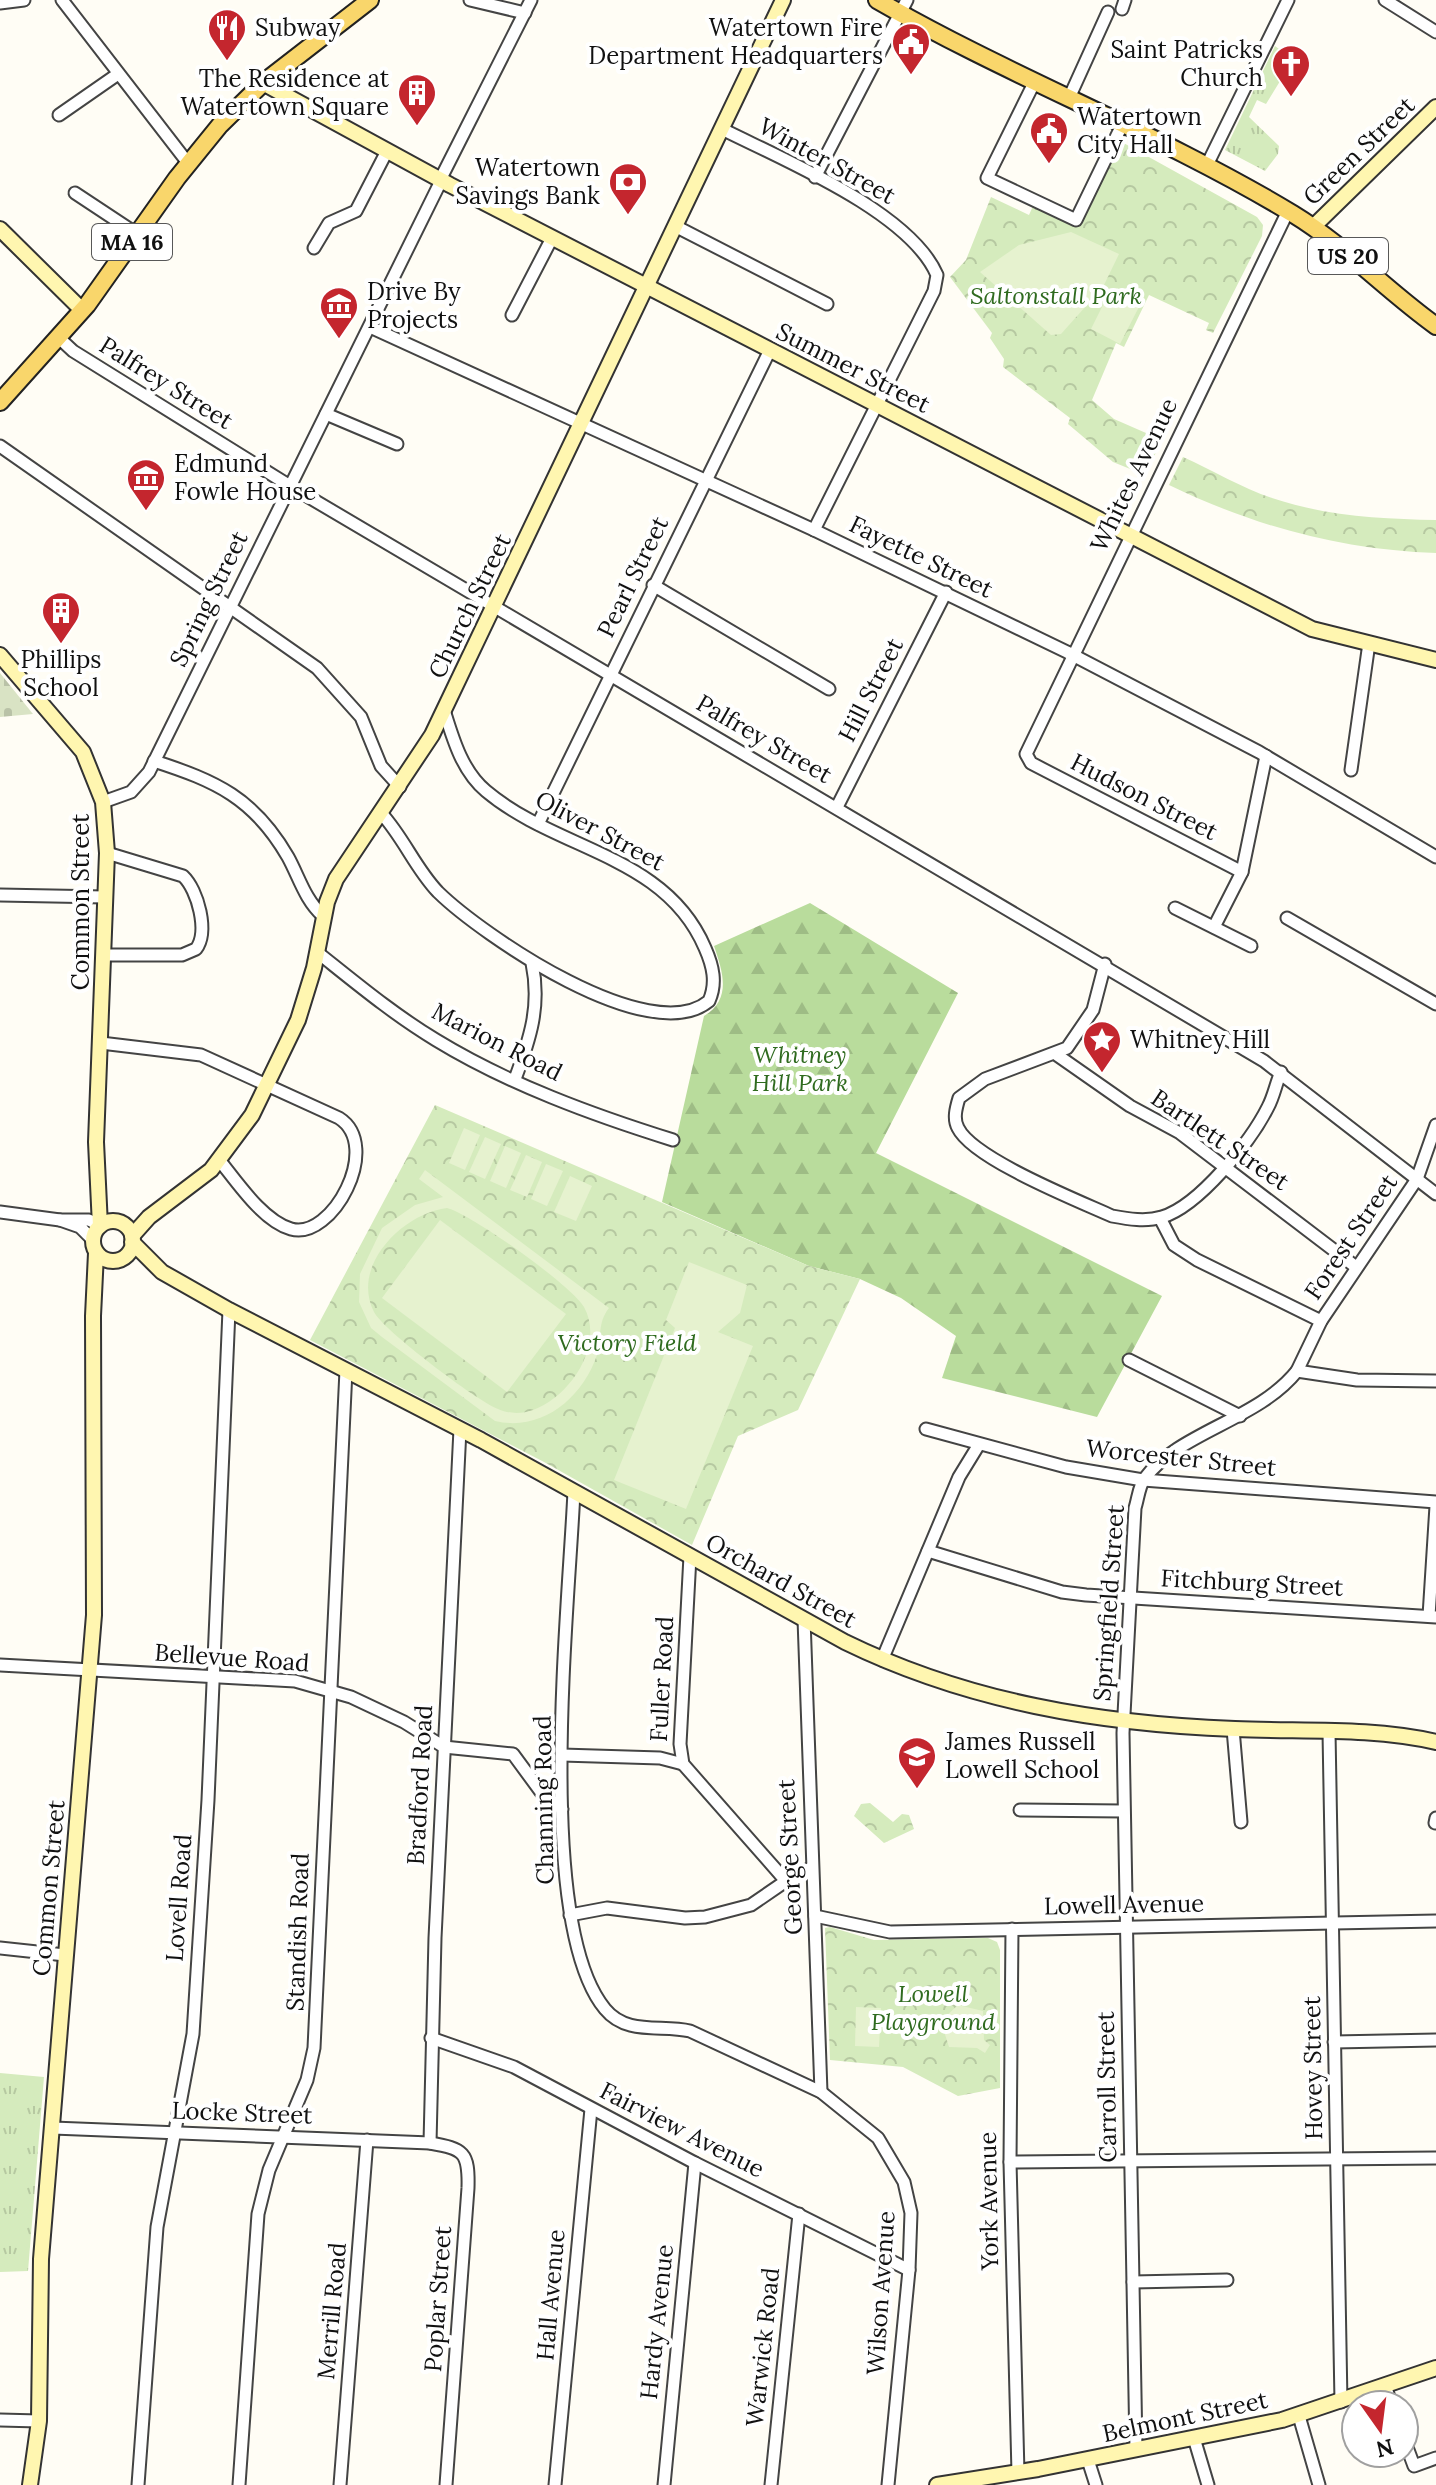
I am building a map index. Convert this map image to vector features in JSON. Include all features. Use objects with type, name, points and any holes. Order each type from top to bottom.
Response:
[{"type":"main road","name":"MA 16","points":[[2,395],[82,310],[188,163],[220,125],[263,83],[370,0]]},
{"type":"main road","name":"Church Street","points":[[132,1239],[167,1204],[220,1161],[243,1130],[268,1084],[298,1020],[317,952],[323,916],[343,867],[400,787],[444,710],[724,130],[783,0]]},
{"type":"main road","name":"US 20","points":[[877,0],[904,6],[1035,81],[1207,165],[1288,211],[1313,227],[1436,326]]},
{"type":"main road","name":"Summer Street","points":[[263,83],[440,180],[1312,629],[1436,660]]},
{"type":"main road","name":"Green Street","points":[[1313,227],[1436,107]]},
{"type":"main road","points":[[0,229],[82,310]]},
{"type":"main road","name":"Common Street","points":[[0,655],[83,752],[103,802],[107,853],[96,1142],[94,1585],[90,1672],[40,2269],[39,2421],[30,2485]]},
{"type":"main road","name":"Common Street","points":[[98,1184],[118,1222]]},
{"type":"main road","name":"Church Street","points":[[118,1222],[167,1204]]},
{"type":"main road","points":[[94,1293],[118,1260],[130,1251],[132,1239],[118,1222],[97,1236],[107,1260],[118,1260]]},
{"type":"main road","name":"Orchard Street","points":[[132,1239],[162,1272]]},
{"type":"main road","name":"Orchard Street","points":[[118,1260],[162,1272],[460,1429],[882,1660],[976,1693],[1123,1723],[1414,1737],[1436,1742]]},
{"type":"main road","name":"Belmont Street","points":[[1377,2389],[1436,2368]]},
{"type":"main road","name":"Belmont Street","points":[[937,2485],[981,2482],[1299,2416],[1340,2402]]},
{"type":"street","points":[[0,3],[24,0]]},
{"type":"street","points":[[62,0],[188,163]]},
{"type":"street","points":[[470,0],[525,13]]},
{"type":"street","name":"Spring Street","points":[[103,802],[138,787],[154,761],[531,0]]},
{"type":"street","points":[[1207,165],[1288,0]]},
{"type":"street","points":[[1385,0],[1436,32]]},
{"type":"street","points":[[815,177],[904,6]]},
{"type":"street","points":[[1069,98],[1108,12]]},
{"type":"street","points":[[59,115],[118,74]]},
{"type":"street","points":[[1035,81],[987,178],[1076,220],[1123,123]]},
{"type":"street","name":"Winter Street","points":[[724,130],[887,218],[918,248],[937,275],[934,291],[814,530]]},
{"type":"street","points":[[314,248],[329,223],[356,211],[387,151]]},
{"type":"street","points":[[75,193],[137,234]]},
{"type":"street","name":"Whites Avenue","points":[[1026,760],[1031,741],[1071,654],[1288,211]]},
{"type":"street","points":[[677,227],[827,304]]},
{"type":"street","points":[[512,315],[552,238]]},
{"type":"street","name":"Fayette Street","points":[[370,327],[814,530],[1071,654],[1266,756],[1436,857]]},
{"type":"street","name":"Palfrey Street","points":[[58,337],[73,351],[290,486],[1105,964],[1281,1072],[1436,1194]]},
{"type":"street","name":"Pearl Street","points":[[538,824],[770,350]]},
{"type":"street","points":[[326,414],[397,444]]},
{"type":"street","points":[[0,446],[317,668],[361,717],[381,766],[400,787]]},
{"type":"street","points":[[653,585],[829,689]]},
{"type":"street","name":"Hill Street","points":[[837,807],[946,592]]},
{"type":"street","points":[[1351,770],[1369,643]]},
{"type":"street","name":"Oliver Street","points":[[444,710],[460,754],[474,780],[497,800],[538,824],[632,867],[675,901],[696,929],[710,960],[714,981],[709,1001],[697,1009],[679,1013],[652,1011],[593,992],[532,963]]},
{"type":"street","points":[[1214,927],[1242,872],[1266,756]]},
{"type":"street","name":"Hudson Street","points":[[1026,760],[1242,872]]},
{"type":"street","points":[[154,761],[208,779],[249,807],[271,831],[307,898],[323,916]]},
{"type":"street","points":[[381,813],[401,835],[417,866],[438,892],[467,918],[532,963],[537,989],[535,1019],[515,1079]]},
{"type":"street","points":[[104,955],[182,955],[196,949],[202,938],[195,894],[183,876],[107,853]]},
{"type":"street","points":[[0,895],[105,897]]},
{"type":"street","points":[[1175,908],[1251,946]]},
{"type":"street","points":[[1287,918],[1436,1004]]},
{"type":"street","name":"Marion Road","points":[[317,952],[419,1029],[515,1079],[616,1122],[673,1140]]},
{"type":"street","points":[[1105,964],[1100,991],[1081,1031],[1057,1055],[985,1079],[959,1098],[956,1109],[959,1131],[982,1153],[1112,1216],[1133,1220],[1160,1218],[1196,1196],[1226,1165],[1268,1107],[1281,1072]]},
{"type":"street","points":[[101,1043],[191,1052],[268,1084],[339,1118],[352,1129],[358,1155],[336,1203],[312,1228],[290,1229],[273,1219],[220,1161]]},
{"type":"street","name":"Bartlett Street","points":[[1057,1055],[1076,1071],[1180,1133],[1226,1165],[1356,1267]]},
{"type":"street","name":"Forest Street","points":[[1297,1371],[1321,1321],[1417,1179],[1436,1125]]},
{"type":"street","points":[[0,1212],[84,1220],[97,1236]]},
{"type":"street","points":[[1160,1218],[1174,1245],[1197,1260],[1321,1321]]},
{"type":"street","name":"Lovell Road","points":[[138,2485],[157,2227],[193,2034],[229,1310]]},
{"type":"street","points":[[1129,1360],[1240,1416]]},
{"type":"street","name":"Standish Road","points":[[239,2485],[258,2214],[269,2170],[307,2080],[314,2048],[328,1688],[346,1370]]},
{"type":"street","points":[[1297,1371],[1357,1380],[1436,1381]]},
{"type":"street","name":"Springfield Street","points":[[1123,1723],[1135,1508],[1143,1480],[1177,1452],[1281,1391],[1297,1371]]},
{"type":"street","name":"Bradford Road","points":[[430,2143],[431,2038],[460,1429]]},
{"type":"street","name":"Worcester Street","points":[[926,1429],[978,1446],[1066,1467],[1143,1480],[1436,1504]]},
{"type":"street","points":[[882,1660],[959,1477],[978,1446]]},
{"type":"street","name":"Channing Road","points":[[574,1491],[562,1809],[564,1875],[570,1915],[583,1963],[606,2011],[625,2023],[646,2030],[676,2028],[690,2031],[821,2092]]},
{"type":"street","points":[[1432,1617],[1436,1504]]},
{"type":"street","name":"Fitchburg Street","points":[[928,1551],[1062,1592],[1432,1617]]},
{"type":"street","name":"Fuller Road","points":[[690,1556],[680,1744],[683,1764],[786,1881]]},
{"type":"street","name":"George Street","points":[[804,1619],[821,2092]]},
{"type":"street","name":"Bellevue Road","points":[[0,1665],[295,1681],[328,1688],[404,1722],[444,1747],[513,1754],[549,1802],[562,1809]]},
{"type":"street","name":"Carroll Street","points":[[1123,1723],[1136,2449]]},
{"type":"street","points":[[1233,1729],[1241,1822]]},
{"type":"street","name":"Hovey Street","points":[[1329,1732],[1341,2389]]},
{"type":"street","points":[[562,1755],[660,1758],[683,1764]]},
{"type":"street","points":[[1020,1810],[1123,1811]]},
{"type":"street","points":[[570,1915],[607,1908],[685,1918],[705,1917],[751,1905],[811,1868]]},
{"type":"street","name":"Lowell Avenue","points":[[815,1916],[890,1932],[1436,1921]]},
{"type":"street","name":"York Avenue","points":[[1007,1929],[1018,2473]]},
{"type":"street","points":[[0,1948],[65,1955]]},
{"type":"street","name":"Fairview Avenue","points":[[431,2038],[514,2067],[695,2163],[909,2270]]},
{"type":"street","points":[[1334,2042],[1436,2040]]},
{"type":"street","name":"Wilson Avenue","points":[[821,2092],[857,2118],[896,2162],[911,2213],[909,2270],[888,2485]]},
{"type":"street","name":"Hall Avenue","points":[[555,2485],[591,2109]]},
{"type":"street","name":"Locke Street","points":[[53,2128],[430,2143]]},
{"type":"street","name":"Merrill Road","points":[[340,2485],[367,2140]]},
{"type":"street","name":"Poplar Street","points":[[430,2143],[456,2147],[465,2156],[469,2167],[446,2485]]},
{"type":"street","points":[[1010,2162],[1436,2158]]},
{"type":"street","name":"Hardy Avenue","points":[[664,2485],[695,2163]]},
{"type":"street","name":"Warwick Road","points":[[771,2485],[799,2214]]},
{"type":"street","points":[[1133,2282],[1227,2280]]},
{"type":"street","points":[[1299,2416],[1319,2485]]},
{"type":"street","points":[[0,2420],[39,2421]]},
{"type":"street","points":[[1194,2438],[1208,2485]]},
{"type":"street","points":[[1088,2460],[1096,2485]]},
{"type":"green space","points":[[1275,46],[1287,55],[1279,70],[1285,73],[1266,104],[1257,100],[1249,117],[1279,146],[1278,154],[1265,171],[1225,150]]},
{"type":"green space","name":"Saltonstall Park","points":[[1120,141],[1257,217],[1263,225],[1262,236],[1213,333],[1206,330],[1209,323],[1149,295],[1124,347],[1116,343],[1092,400],[1114,419],[1162,440],[1145,475],[1113,462],[1068,424],[1070,418],[1003,367],[1004,359],[990,338],[992,333],[950,277],[966,260],[991,197],[1029,215],[1033,206],[1078,226]]},
{"type":"green space","points":[[1071,232],[1119,254],[1103,287],[1061,334],[1051,335],[980,272],[1019,245]]},
{"type":"green space","points":[[1111,289],[1141,303],[1120,344],[1091,329]]},
{"type":"green space","points":[[1183,457],[1272,498],[1312,509],[1395,519],[1436,520],[1436,553],[1332,541],[1266,524],[1201,500],[1169,485]]},
{"type":"green space","points":[[0,673],[33,714],[0,717]]},
{"type":"green space","name":"Whitney Hill Park","points":[[810,903],[958,993],[876,1153],[1162,1296],[1097,1417],[942,1378],[956,1336],[901,1298],[860,1279],[809,1266],[662,1202],[704,1016],[719,1002],[722,993],[722,975],[714,946]]},
{"type":"green space","name":"Victory Field","points":[[435,1105],[809,1266],[860,1279],[798,1410],[738,1436],[692,1545],[544,1462],[310,1340]]},
{"type":"green space","points":[[464,1128],[480,1135],[465,1170],[449,1163]]},
{"type":"green space","points":[[485,1137],[501,1144],[485,1179],[469,1172]]},
{"type":"green space","points":[[505,1146],[521,1153],[506,1188],[490,1181]]},
{"type":"green space","points":[[526,1155],[542,1162],[527,1197],[510,1190]]},
{"type":"green space","points":[[546,1164],[563,1171],[547,1206],[531,1199]]},
{"type":"green space","points":[[425,1170],[609,1308],[603,1319],[597,1355],[590,1371],[570,1398],[544,1417],[528,1422],[495,1421],[371,1328],[359,1302],[360,1274],[382,1228],[415,1205],[443,1197],[419,1179]],"holes":[[[447,1208],[541,1268],[584,1307],[590,1337],[580,1368],[560,1394],[533,1410],[511,1413],[487,1403],[412,1348],[374,1312],[368,1294],[369,1277],[385,1244],[414,1220],[431,1212]]]},
{"type":"green space","points":[[570,1176],[592,1186],[576,1221],[554,1212]]},
{"type":"green space","points":[[440,1220],[566,1314],[507,1392],[382,1298]]},
{"type":"green space","points":[[689,1262],[747,1285],[740,1313],[718,1332],[753,1346],[686,1509],[614,1480],[675,1328],[666,1320]]},
{"type":"green space","points":[[870,1803],[893,1822],[902,1814],[909,1815],[914,1829],[884,1843],[854,1816],[861,1804]]},
{"type":"green space","name":"Lowell Playground","points":[[825,1928],[874,1940],[988,1938],[997,1942],[1000,1950],[1000,2088],[958,2096],[903,2067],[830,2060]]},
{"type":"green space","points":[[958,2005],[983,2011],[984,2040],[990,2045],[985,2053],[977,2048],[949,2047],[943,2028],[945,2017]]},
{"type":"green space","points":[[856,2007],[881,2008],[879,2047],[855,2046]]},
{"type":"green space","points":[[0,2073],[44,2077],[28,2271],[0,2272]]},
{"type":"place","name":"Subway","points":[[227,62]]},
{"type":"place","name":"Watertown Fire Department Headquarters","points":[[911,76]]},
{"type":"place","name":"Saint Patricks Church","points":[[1291,98]]},
{"type":"place","name":"The Residence at Watertown Square","points":[[417,127]]},
{"type":"place","name":"Watertown City Hall","points":[[1049,165]]},
{"type":"place","name":"Watertown Savings Bank","points":[[628,216]]},
{"type":"place","name":"Drive By Projects","points":[[339,340]]},
{"type":"place","name":"Edmund Fowle House","points":[[146,512]]},
{"type":"place","name":"Phillips School","points":[[61,645]]},
{"type":"place","name":"Whitney Hill","points":[[1102,1074]]},
{"type":"place","name":"James Russell Lowell School","points":[[917,1790]]}]
